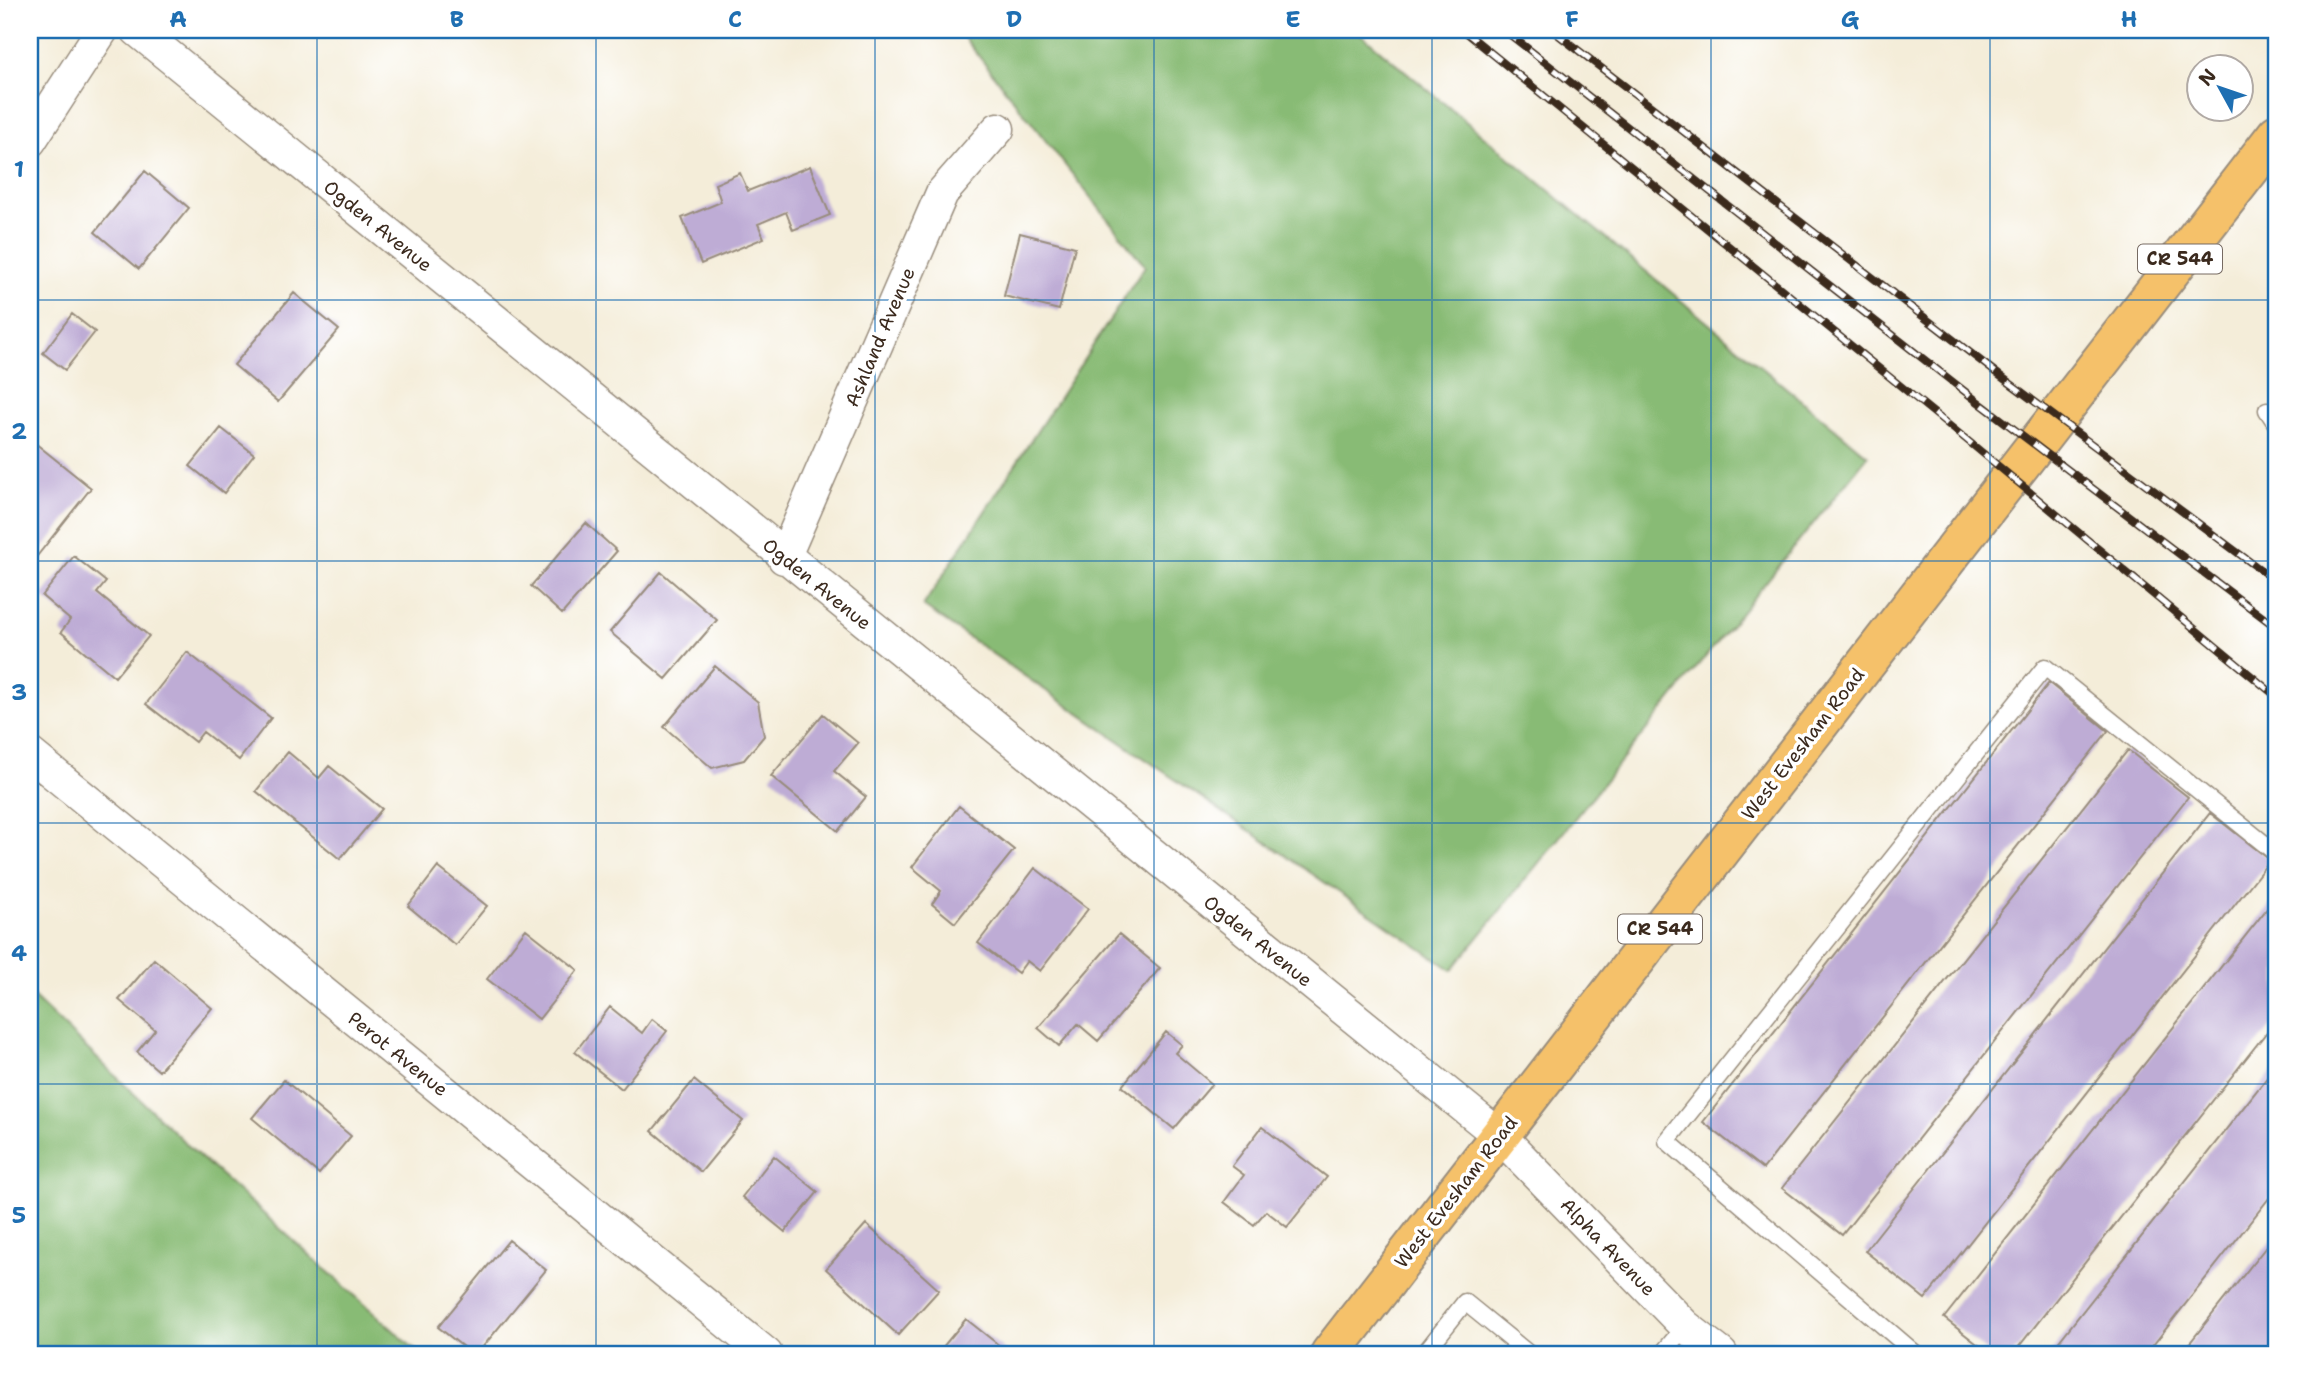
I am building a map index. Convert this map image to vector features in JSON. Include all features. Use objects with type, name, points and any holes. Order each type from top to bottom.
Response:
[{"type":"main road","name":"West Evesham Road","points":[[1330,1354],[2277,134]]},
{"type":"street","points":[[30,141],[102,30]]},
{"type":"street","name":"Ogden Avenue","points":[[137,30],[784,558],[1500,1136]]},
{"type":"street","name":"Ashland Avenue","points":[[784,558],[942,193],[998,129]]},
{"type":"street","name":"Perot Avenue","points":[[30,754],[766,1354]]},
{"type":"street","name":"Alpha Avenue","points":[[1500,1136],[1685,1326],[1721,1354]]},
{"type":"lane","points":[[2277,396],[2272,413],[2277,425]]},
{"type":"lane","points":[[1916,1354],[1667,1141],[2045,667],[2277,855]]},
{"type":"lane","points":[[1424,1354],[1465,1302],[1530,1354]]},
{"type":"lane","points":[[1662,1354],[1685,1326]]},
{"type":"green space","points":[[958,30],[1356,30],[1868,456],[1452,970],[923,606],[1145,266]]},
{"type":"green space","points":[[30,994],[198,1155],[420,1354],[30,1354]]},
{"type":"building","points":[[810,166],[830,215],[793,230],[786,212],[758,224],[764,238],[701,264],[682,218],[721,202],[715,184],[740,173],[748,191]]},
{"type":"building","points":[[145,171],[189,208],[139,269],[95,232]]},
{"type":"building","points":[[1020,233],[1075,247],[1059,310],[1004,296]]},
{"type":"building","points":[[294,293],[339,330],[278,402],[234,365]]},
{"type":"building","points":[[72,314],[95,332],[65,370],[43,353]]},
{"type":"building","points":[[221,428],[254,454],[224,493],[190,466]]},
{"type":"building","points":[[30,439],[91,488],[30,565]]},
{"type":"building","points":[[586,523],[617,551],[562,614],[531,586]]},
{"type":"building","points":[[74,556],[106,582],[97,593],[149,636],[115,677],[61,632],[70,620],[42,596]]},
{"type":"building","points":[[661,572],[717,620],[666,679],[610,632]]},
{"type":"building","points":[[187,652],[271,718],[239,760],[203,732],[195,742],[146,704]]},
{"type":"building","points":[[715,666],[758,702],[764,736],[744,760],[712,768],[664,727]]},
{"type":"building","points":[[2049,683],[2108,731],[1763,1169],[1703,1122]]},
{"type":"building","points":[[823,714],[858,743],[834,771],[866,797],[838,831],[771,776]]},
{"type":"building","points":[[2128,750],[2188,797],[1842,1235],[1782,1188]]},
{"type":"building","points":[[288,752],[319,778],[329,766],[382,809],[340,859],[256,791]]},
{"type":"building","points":[[959,806],[1014,850],[955,923],[932,904],[941,891],[912,867]]},
{"type":"building","points":[[2210,813],[2270,860],[1925,1299],[1865,1251]]},
{"type":"building","points":[[438,867],[487,906],[455,945],[408,906]]},
{"type":"building","points":[[1035,868],[1088,909],[1040,971],[1027,961],[1018,973],[978,943]]},
{"type":"building","points":[[2277,896],[2277,1019],[2013,1354],[1990,1354],[1944,1318]]},
{"type":"building","points":[[526,929],[578,970],[539,1019],[487,979]]},
{"type":"building","points":[[1119,934],[1160,968],[1098,1041],[1078,1024],[1059,1046],[1038,1028]]},
{"type":"building","points":[[154,959],[212,1008],[159,1071],[137,1052],[155,1030],[119,1000]]},
{"type":"building","points":[[610,1007],[642,1033],[652,1019],[667,1031],[622,1089],[575,1052]]},
{"type":"building","points":[[1166,1032],[1182,1045],[1175,1053],[1212,1084],[1174,1129],[1122,1086]]},
{"type":"building","points":[[2277,1065],[2277,1188],[2146,1354],[2049,1354]]},
{"type":"building","points":[[284,1080],[351,1136],[319,1174],[252,1118]]},
{"type":"building","points":[[694,1080],[743,1121],[701,1172],[652,1131]]},
{"type":"building","points":[[1262,1127],[1327,1177],[1287,1227],[1266,1211],[1254,1225],[1224,1202],[1244,1175],[1232,1166]]},
{"type":"building","points":[[774,1156],[818,1192],[785,1232],[742,1197]]},
{"type":"building","points":[[866,1224],[939,1290],[898,1335],[826,1269]]},
{"type":"building","points":[[2277,1233],[2277,1354],[2181,1354]]},
{"type":"building","points":[[509,1240],[546,1270],[477,1354],[472,1354],[438,1327]]},
{"type":"building","points":[[966,1319],[1010,1354],[937,1354]]},
{"type":"railway","points":[[1463,30],[1956,431],[2277,697]]},
{"type":"railway","points":[[1504,30],[1977,401],[2277,628]]},
{"type":"railway","points":[[1552,30],[1999,375],[2277,582]]}]
